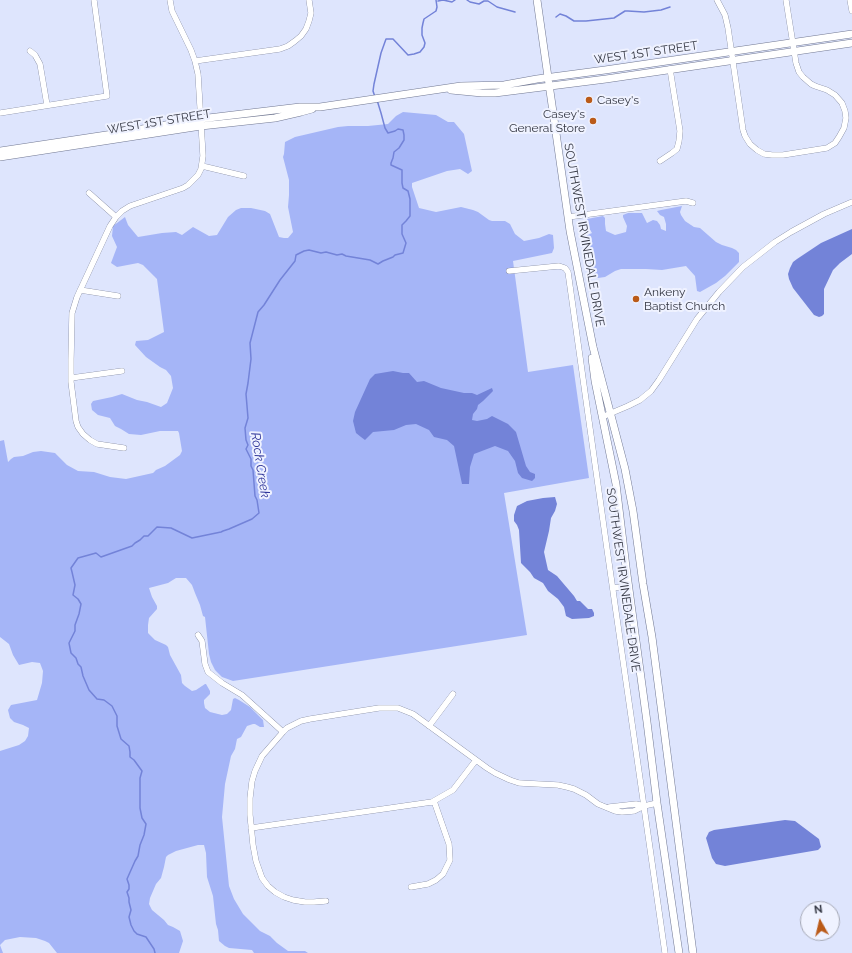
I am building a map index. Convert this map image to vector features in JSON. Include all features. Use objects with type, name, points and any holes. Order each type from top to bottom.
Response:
[{"type":"main road","name":"SOUTHWEST IRVINEDALE DRIVE","points":[[537,0],[568,217],[593,348],[625,469],[634,518],[652,637],[693,953]]},
{"type":"main road","name":"WEST 1ST STREET","points":[[0,157],[300,107],[320,107],[470,85],[504,85],[852,34]]},
{"type":"main road","name":"WEST 1ST STREET","points":[[443,89],[495,93],[549,87],[852,43]]},
{"type":"main road","name":"WEST 1ST STREET","points":[[0,151],[200,123]]},
{"type":"main road","name":"SOUTHWEST IRVINEDALE DRIVE","points":[[593,348],[592,362],[616,484],[648,722],[657,804],[679,953]]},
{"type":"street","points":[[0,113],[107,96],[94,0]]},
{"type":"street","points":[[124,448],[97,444],[83,434],[78,427],[71,378],[72,313],[80,290],[110,226],[116,217],[130,206],[188,185],[198,175],[202,166],[203,156],[198,74],[191,50],[172,11],[170,0]]},
{"type":"street","points":[[195,61],[280,49],[288,46],[295,42],[306,29],[311,13],[309,0]]},
{"type":"street","points":[[716,0],[725,15],[728,28],[745,136],[750,144],[757,150],[764,154],[772,155],[783,155],[827,148],[835,143],[839,137],[844,128],[846,118],[842,102],[835,95],[815,86],[803,77],[798,69],[786,0]]},
{"type":"street","points":[[850,0],[852,11]]},
{"type":"street","points":[[30,52],[35,55],[40,64],[47,106]]},
{"type":"street","points":[[660,161],[672,154],[677,149],[679,141],[680,131],[670,69]]},
{"type":"street","points":[[202,166],[244,176]]},
{"type":"street","points":[[89,193],[116,217]]},
{"type":"street","points":[[568,217],[686,201],[693,203]]},
{"type":"street","points":[[602,417],[634,403],[651,390],[704,310],[743,267],[775,242],[791,232],[824,214],[852,202]]},
{"type":"street","name":"SOUTHWEST IRVINEDALE DRIVE","points":[[509,271],[559,266],[565,268],[568,272],[665,953]]},
{"type":"street","points":[[80,290],[118,296]]},
{"type":"street","points":[[71,378],[122,371]]},
{"type":"street","points":[[613,588],[629,586]]},
{"type":"street","points":[[198,635],[202,642],[205,664],[208,672],[242,696],[283,732]]},
{"type":"street","points":[[429,726],[453,694]]},
{"type":"street","points":[[326,901],[305,902],[293,900],[275,892],[262,878],[256,861],[250,815],[252,781],[262,756],[283,732],[296,723],[310,719],[386,708],[403,710],[413,714],[495,773],[510,780],[567,787],[586,795],[598,804],[607,807],[636,804],[644,806],[657,804]]},
{"type":"street","points":[[251,828],[434,801],[453,790],[476,760]]},
{"type":"street","points":[[411,887],[428,884],[436,880],[443,874],[450,860],[449,844],[434,801]]},
{"type":"shaded area","points":[[403,112],[436,115],[448,122],[454,122],[464,134],[472,171],[468,174],[460,169],[447,171],[412,183],[419,208],[436,212],[461,207],[473,210],[489,220],[505,221],[510,224],[515,234],[524,241],[549,234],[553,235],[554,248],[552,253],[513,261],[528,372],[573,365],[589,478],[504,493],[527,635],[233,681],[222,677],[215,670],[211,662],[205,617],[203,616],[192,585],[186,578],[176,578],[168,583],[149,588],[157,609],[149,618],[148,633],[155,640],[168,647],[170,655],[181,675],[182,683],[192,691],[206,684],[210,694],[204,700],[204,703],[205,708],[210,712],[222,715],[227,714],[231,710],[233,699],[235,698],[250,707],[263,720],[264,727],[260,727],[255,724],[247,726],[241,737],[237,739],[235,749],[231,756],[225,784],[222,817],[229,886],[234,899],[243,914],[260,931],[270,936],[288,951],[305,951],[308,953],[254,953],[252,950],[229,948],[219,941],[213,896],[207,877],[206,853],[204,845],[198,845],[176,851],[168,855],[166,857],[161,878],[156,884],[150,898],[149,904],[152,910],[168,925],[180,931],[183,941],[179,953],[57,953],[49,943],[45,941],[36,938],[20,937],[5,940],[0,945],[0,751],[19,745],[25,741],[28,736],[29,728],[14,722],[10,718],[8,710],[11,705],[37,700],[42,683],[43,671],[40,663],[32,662],[19,665],[9,644],[0,637],[0,441],[4,440],[8,462],[14,457],[23,456],[33,452],[41,451],[55,453],[67,465],[78,471],[94,472],[110,477],[126,479],[153,473],[180,455],[182,451],[178,431],[160,431],[141,435],[129,434],[115,426],[110,418],[98,415],[92,410],[91,404],[93,401],[122,394],[161,407],[167,403],[173,388],[171,376],[166,370],[146,357],[135,345],[136,341],[148,340],[164,332],[157,279],[143,265],[138,263],[117,267],[111,263],[117,247],[112,236],[113,226],[125,217],[128,225],[138,237],[176,232],[182,235],[193,227],[209,236],[217,235],[228,217],[236,210],[241,208],[251,208],[265,211],[270,214],[279,237],[288,238],[293,232],[288,207],[289,180],[283,157],[285,142],[295,137],[338,127],[388,124],[396,116]]},
{"type":"shaded area","points":[[682,206],[680,212],[685,221],[694,227],[700,228],[716,242],[732,248],[739,253],[739,262],[716,283],[700,292],[697,291],[695,276],[686,266],[662,270],[621,269],[605,277],[598,278],[591,273],[590,256],[583,244],[584,237],[592,233],[587,219],[603,216],[605,218],[606,231],[615,235],[626,232],[627,226],[623,215],[628,213],[642,213],[647,223],[653,220],[657,221],[661,229],[666,231],[664,217],[657,211]]},
{"type":"shaded area","points":[[852,229],[852,254],[833,270],[824,289],[824,314],[819,317],[814,315],[793,288],[788,274],[790,268],[793,262],[821,243]]},
{"type":"shaded area","points":[[393,371],[409,373],[417,382],[424,381],[441,388],[464,393],[472,393],[477,395],[492,388],[493,391],[478,405],[473,414],[472,420],[477,421],[487,419],[492,416],[508,424],[516,432],[526,466],[530,472],[535,474],[535,478],[532,481],[522,478],[518,473],[515,461],[508,451],[495,446],[474,454],[470,467],[469,484],[462,484],[454,446],[447,440],[434,437],[429,430],[416,424],[406,425],[394,430],[373,432],[365,440],[361,437],[356,433],[353,421],[355,412],[370,379],[375,374]]},
{"type":"shaded area","points":[[555,497],[557,504],[551,518],[544,552],[548,570],[557,576],[577,601],[580,601],[588,609],[592,609],[594,616],[589,618],[572,619],[566,616],[564,607],[558,599],[548,591],[543,583],[534,578],[521,563],[519,530],[514,521],[517,506],[527,501]]},
{"type":"shaded area","points":[[785,820],[795,821],[819,839],[821,847],[818,850],[725,866],[716,864],[712,858],[706,838],[709,832]]},
{"type":"shaded area","points":[[0,945],[3,953],[0,953]]},
{"type":"waterway","name":"Rock Creek","points":[[375,97],[373,91],[374,84],[381,53],[386,39],[393,39],[408,55],[420,52],[425,43],[422,35],[424,19],[436,11],[436,0]]},
{"type":"waterway","points":[[438,1],[443,0],[452,2],[455,0]]},
{"type":"waterway","points":[[467,0],[479,4],[484,1],[488,1],[497,7],[515,12]]},
{"type":"waterway","points":[[556,17],[560,14],[574,21],[586,21],[614,18],[625,11],[644,12],[661,10],[670,7]]},
{"type":"waterway","name":"Rock Creek","points":[[155,953],[146,937],[137,934],[131,925],[129,917],[131,910],[127,892],[129,889],[127,879],[138,856],[146,824],[142,818],[140,808],[140,778],[142,771],[130,757],[129,746],[121,739],[117,726],[117,716],[112,706],[104,700],[97,699],[89,690],[81,667],[71,653],[69,643],[75,631],[75,625],[81,604],[73,595],[75,585],[71,568],[78,558],[96,553],[101,557],[132,546],[144,536],[148,536],[157,527],[171,528],[192,538],[221,532],[252,519],[259,513],[255,496],[251,459],[246,449],[248,445],[245,428],[248,418],[246,394],[251,359],[250,343],[258,312],[295,261],[296,255],[304,251],[309,250],[337,255],[342,254],[370,260],[378,264],[395,255],[403,253],[406,243],[402,234],[402,225],[410,216],[410,199],[408,191],[403,188],[402,170],[391,165],[394,152],[399,148],[404,140],[403,130],[398,129],[388,133],[385,128],[377,100]]},
{"type":"place","name":"Casey's","points":[[589,100]]},
{"type":"place","name":"Casey's General Store","points":[[593,121]]},
{"type":"place","name":"Ankeny Baptist Church","points":[[636,299]]}]
